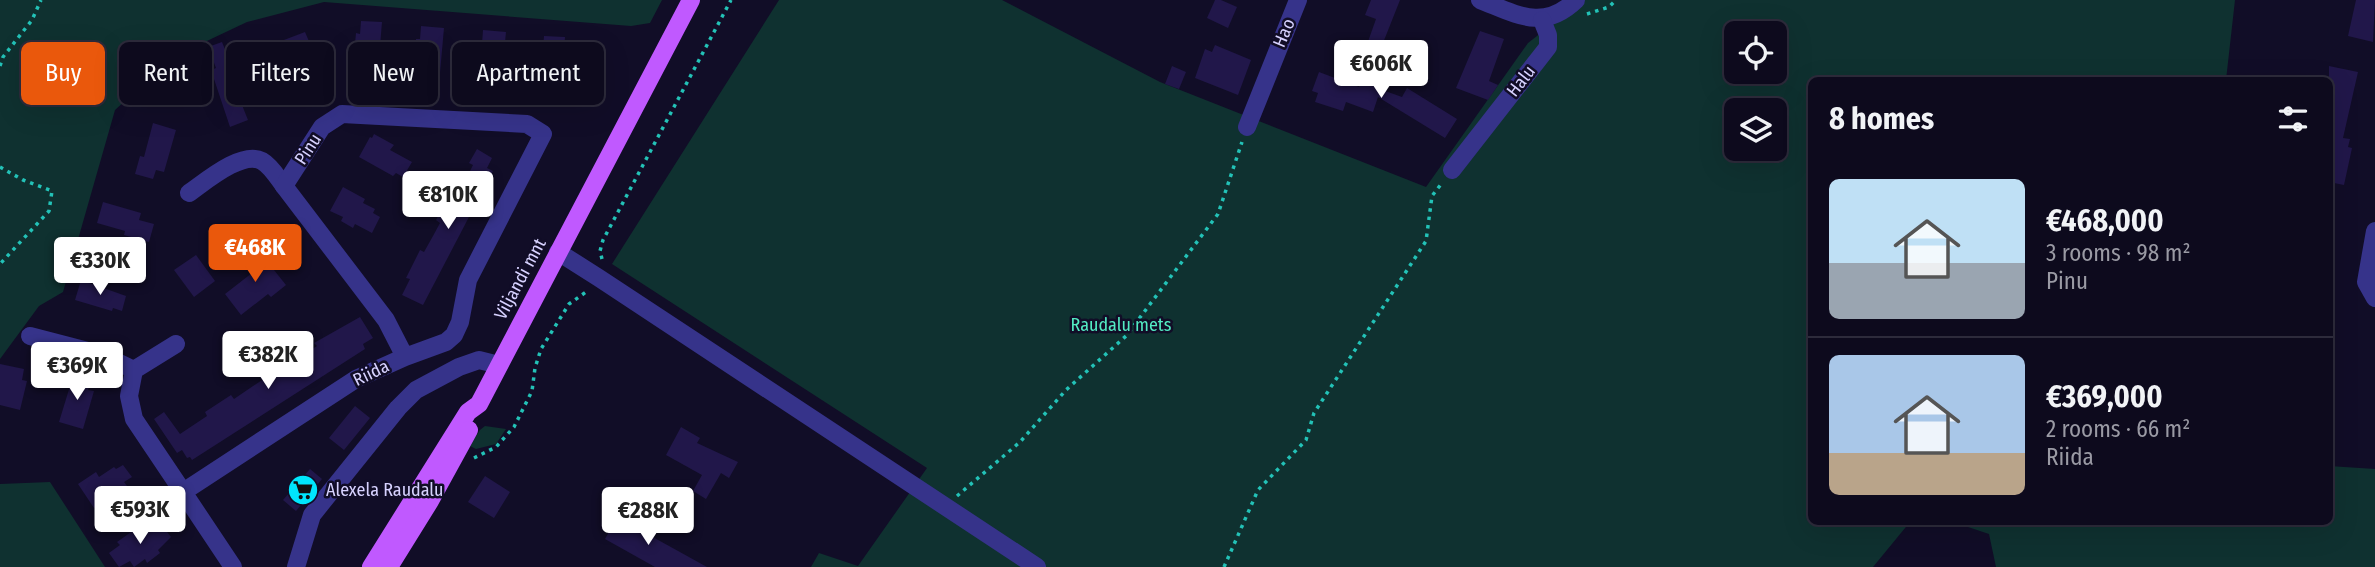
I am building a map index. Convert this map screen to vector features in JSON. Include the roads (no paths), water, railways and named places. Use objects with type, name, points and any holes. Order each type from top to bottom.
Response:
[{"type":"main road","name":"Viljandi mnt","points":[[371,567],[468,412],[479,404],[691,0]]},
{"type":"main road","points":[[389,567],[474,421],[479,404]]},
{"type":"street","name":"Hao","points":[[1247,127],[1298,0]]},
{"type":"street","points":[[1480,0],[1527,18],[1542,20],[1568,8],[1576,0]]},
{"type":"street","name":"Halu","points":[[1452,170],[1548,47],[1548,35],[1542,20]]},
{"type":"street","name":"Pinu","points":[[284,186],[322,127],[342,114],[527,124],[543,134]]},
{"type":"street","name":"Riida","points":[[183,492],[356,379],[446,342],[454,335],[460,322],[468,280],[543,134]]},
{"type":"street","points":[[188,193],[221,170],[255,158],[265,162],[386,320],[405,357]]},
{"type":"street","points":[[2375,231],[2366,282],[2375,298]]},
{"type":"street","points":[[558,252],[1037,567]]},
{"type":"street","points":[[30,336],[103,355],[134,370]]},
{"type":"street","points":[[176,344],[134,370],[129,396],[134,419],[233,567]]},
{"type":"street","points":[[296,567],[312,515],[398,408],[416,390],[438,377],[479,360],[499,365]]},
{"type":"place","name":"Alexela Raudalu","points":[[303,490]]},
{"type":"park label","name":"Raudalu mets","points":[[1121,325]]}]
